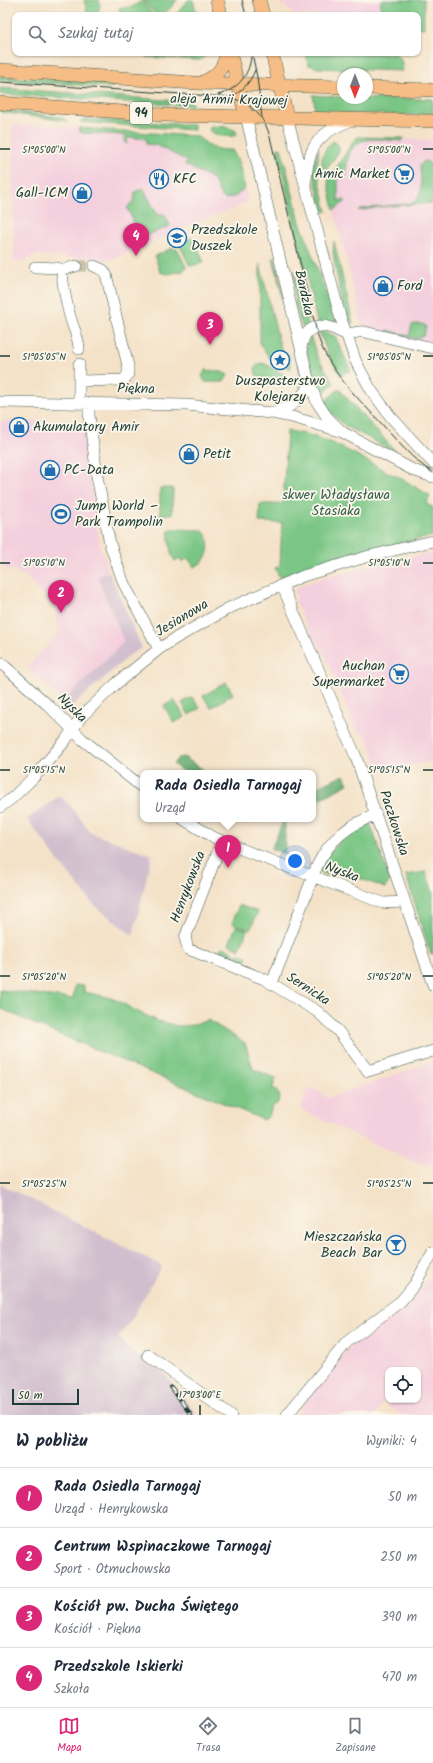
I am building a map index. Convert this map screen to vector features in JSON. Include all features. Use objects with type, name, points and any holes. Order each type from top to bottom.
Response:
[{"type":"main road","points":[[217,0],[219,12]]},
{"type":"main road","points":[[259,0],[262,12]]},
{"type":"main road","points":[[201,83],[216,76],[222,69],[227,56]]},
{"type":"main road","name":"Bardzka","points":[[229,56],[238,83],[246,116]]},
{"type":"main road","name":"Bardzka","points":[[273,56],[287,117]]},
{"type":"main road","name":"aleja Armii Krajowej","points":[[0,70],[201,83],[337,87]]},
{"type":"main road","points":[[373,88],[433,90]]},
{"type":"main road","name":"aleja Armii Krajowej","points":[[0,103],[155,114],[433,121]]},
{"type":"street","name":"Bardzka","points":[[246,116],[301,349],[310,383],[317,402],[327,416],[342,432],[400,464],[433,477]]},
{"type":"street","name":"Bardzka","points":[[287,117],[340,316],[356,362],[371,390],[394,421],[433,463]]},
{"type":"street","points":[[306,189],[309,160],[315,145],[328,131],[354,119]]},
{"type":"street","points":[[35,268],[58,268],[62,270],[76,266]]},
{"type":"street","points":[[79,381],[117,382],[124,380],[128,374],[128,366],[106,274],[103,270],[94,266]]},
{"type":"street","points":[[62,270],[75,331],[79,340],[79,349]]},
{"type":"street","points":[[301,349],[303,338],[309,330],[316,326],[329,327],[346,334],[358,331],[364,332],[433,348]]},
{"type":"street","points":[[79,364],[79,381],[84,403],[89,415],[97,476],[110,544],[124,584],[159,649]]},
{"type":"street","name":"Piękna","points":[[272,413],[285,409],[298,401],[305,394],[310,383]]},
{"type":"street","name":"Piękna","points":[[0,402],[186,406],[272,413],[292,417],[342,432]]},
{"type":"street","name":"Jesionowa","points":[[0,806],[23,789],[73,730],[77,721],[81,717],[117,683],[159,649],[229,608],[282,585],[329,567],[433,541]]},
{"type":"street","name":"Paczkowska","points":[[282,585],[356,757],[433,985]]},
{"type":"street","name":"Nyska","points":[[0,662],[73,730],[140,786]]},
{"type":"street","name":"Sernicka","points":[[376,814],[345,830],[324,852],[313,876],[272,983],[323,1016],[338,1031],[368,1071],[433,1051]]},
{"type":"street","name":"Nyska","points":[[188,822],[222,841],[383,903],[405,902]]},
{"type":"street","name":"Henrykowska","points":[[222,841],[185,938],[188,948],[272,983]]},
{"type":"street","points":[[287,1415],[348,1342],[408,1294],[433,1252]]},
{"type":"street","points":[[148,1355],[231,1415]]},
{"type":"shaded area","points":[[280,0],[381,0],[380,12],[292,12],[287,9],[286,5],[282,6]]},
{"type":"shaded area","points":[[12,125],[58,126],[197,136],[209,146],[219,150],[232,150],[238,160],[248,202],[190,225],[111,260],[34,255],[21,262],[14,262]]},
{"type":"shaded area","points":[[356,138],[433,140],[433,353],[363,327],[328,186],[328,181]]},
{"type":"shaded area","points":[[0,421],[82,422],[100,545],[109,572],[97,576],[124,642],[64,701],[27,668],[61,630],[57,626],[55,610],[25,574],[19,574],[15,569],[8,570],[0,563]]},
{"type":"shaded area","points":[[433,552],[433,761],[380,771],[367,736],[355,728],[325,655],[318,643],[315,644],[295,601],[297,598],[294,591],[298,587],[319,579]]},
{"type":"shaded area","points":[[109,572],[142,648],[131,654],[70,708],[64,701],[124,642],[97,576]]},
{"type":"shaded area","points":[[59,796],[70,805],[91,833],[152,855],[133,936],[92,903],[27,819]]},
{"type":"shaded area","points":[[433,1062],[433,1165],[411,1161],[302,1110],[301,1108],[307,1090],[313,1088],[328,1098]]},
{"type":"shaded area","points":[[0,1184],[162,1266],[128,1325],[118,1338],[139,1357],[164,1373],[197,1415],[0,1415]]},
{"type":"shaded area","points":[[433,1274],[433,1415],[402,1415],[383,1402],[376,1415],[299,1414],[308,1395],[347,1350],[401,1309],[403,1310]]},
{"type":"green space","points":[[84,0],[99,0],[100,6],[98,12],[87,12]]},
{"type":"green space","points":[[143,0],[177,0],[171,8],[165,12],[153,12]]},
{"type":"green space","points":[[188,0],[193,0],[196,12],[178,12]]},
{"type":"green space","points":[[381,0],[424,0],[424,28],[421,28],[421,12],[380,12]]},
{"type":"green space","points":[[142,1],[151,12],[120,12],[119,8],[132,7]]},
{"type":"green space","points":[[205,56],[204,58],[198,60],[146,57]]},
{"type":"green space","points":[[306,56],[397,56],[401,61],[402,71],[373,70],[373,68],[316,68],[308,65]]},
{"type":"green space","points":[[0,76],[113,83],[113,87],[0,80]]},
{"type":"green space","points":[[0,88],[192,102],[192,106],[0,94]]},
{"type":"green space","points":[[313,95],[337,97],[337,104],[373,104],[373,98],[433,99],[433,115],[316,113]]},
{"type":"green space","points":[[0,110],[61,117],[67,121],[0,112]]},
{"type":"green space","points":[[85,119],[194,125],[194,130],[80,122]]},
{"type":"green space","points":[[211,126],[227,127],[236,131],[237,135],[219,135],[209,130]]},
{"type":"green space","points":[[78,128],[196,136],[212,147],[232,150],[238,160],[245,188],[236,196],[225,199],[221,196],[213,179],[185,165],[187,161],[156,145],[146,144],[147,139],[128,137],[127,144],[124,142],[124,135],[83,133],[79,131]]},
{"type":"green space","points":[[358,137],[404,138],[402,141],[378,139],[361,141],[355,145],[348,162],[346,176],[338,177],[338,200],[345,200],[345,202],[334,210],[328,181],[354,140]]},
{"type":"green space","points":[[334,141],[339,146],[339,151],[325,172],[322,163],[323,155],[327,147]]},
{"type":"green space","points":[[281,148],[300,222],[332,309],[336,321],[335,323],[317,322],[277,149]]},
{"type":"green space","points":[[319,149],[317,169],[327,212],[322,210],[313,170],[313,164]]},
{"type":"green space","points":[[424,161],[428,162],[433,168],[433,203],[380,207],[359,211],[360,209],[412,203],[416,200],[419,196],[421,186],[420,165]]},
{"type":"green space","points":[[143,188],[158,216],[164,214],[170,226],[135,240],[141,237],[127,208],[134,200],[135,192]]},
{"type":"green space","points":[[193,237],[204,263],[190,266],[179,244]]},
{"type":"green space","points":[[334,241],[353,324],[346,319],[344,314],[333,253]]},
{"type":"green space","points":[[172,248],[178,250],[186,267],[183,271],[167,274],[160,272],[155,256]]},
{"type":"green space","points":[[273,257],[275,259],[304,381],[302,391],[300,389],[300,372]]},
{"type":"green space","points":[[260,264],[281,350],[289,355],[291,369],[270,358],[260,345]]},
{"type":"green space","points":[[294,270],[308,326],[302,327],[295,304]]},
{"type":"green space","points":[[422,324],[426,326],[424,335],[417,339],[387,332],[387,330],[409,336],[412,325]]},
{"type":"green space","points":[[319,331],[335,336],[351,371],[347,371],[341,376],[328,354]]},
{"type":"green space","points":[[310,336],[318,358],[334,383],[319,396],[306,349]]},
{"type":"green space","points":[[261,363],[285,375],[286,380],[282,385],[278,385],[256,375],[255,367]]},
{"type":"green space","points":[[206,370],[222,372],[228,375],[224,382],[205,382],[202,376]]},
{"type":"green space","points":[[339,389],[395,452],[346,426],[333,415],[323,403]]},
{"type":"green space","name":"skwer Władysława Stasiaka","points":[[287,431],[301,433],[328,441],[399,477],[430,496],[426,504],[433,507],[433,536],[316,564],[280,578],[275,568],[280,566],[282,523],[259,522],[260,504],[283,504]]},
{"type":"green space","points":[[160,488],[173,488],[172,514],[160,514]]},
{"type":"green space","points":[[172,529],[202,530],[205,533],[209,548],[202,562],[194,567],[188,558],[182,562],[180,558],[175,561],[171,553],[168,532]]},
{"type":"green space","points":[[226,682],[233,694],[211,708],[203,696]]},
{"type":"green space","points":[[192,697],[200,708],[189,715],[182,703]]},
{"type":"green space","points":[[174,700],[185,717],[174,723],[164,706]]},
{"type":"green space","points":[[184,757],[204,770],[181,770],[173,764],[178,758]]},
{"type":"green space","points":[[344,775],[348,784],[322,798],[316,803],[316,788]]},
{"type":"green space","points":[[283,822],[285,822],[285,854],[271,849]]},
{"type":"green space","points":[[370,823],[390,880],[385,888],[336,869],[331,876],[322,873],[320,870],[324,859],[350,831]]},
{"type":"green space","points":[[426,872],[433,893],[433,954],[431,955],[406,875]]},
{"type":"green space","points":[[239,905],[258,912],[250,930],[232,923]]},
{"type":"green space","points":[[236,926],[247,930],[240,949],[229,944]]},
{"type":"green space","points":[[222,947],[233,951],[232,953],[238,955],[238,953],[247,957],[246,965],[217,955]]},
{"type":"green space","points":[[75,985],[84,986],[84,992],[108,997],[121,1002],[132,1009],[158,1021],[178,1026],[194,1025],[208,1020],[245,1043],[253,1069],[276,1078],[273,1087],[280,1096],[279,1102],[272,1107],[269,1116],[264,1120],[39,1026],[0,1008],[0,990],[73,999]]},
{"type":"tunnel","points":[[76,266],[94,266]]},
{"type":"tram line","points":[[242,0],[245,12]]},
{"type":"tram line","points":[[253,56],[262,118]]},
{"type":"tram line","points":[[218,95],[225,93],[240,82],[248,71],[251,57]]},
{"type":"tram line","points":[[229,98],[245,87],[255,70]]},
{"type":"tram line","points":[[0,82],[227,97],[242,102],[254,110],[264,122],[270,137],[317,333],[322,346],[335,370],[343,381],[411,456],[433,473]]},
{"type":"railway","points":[[171,1387],[191,1415]]},
{"type":"place","name":"Amic Market","points":[[404,174]]},
{"type":"place","name":"KFC","points":[[159,179]]},
{"type":"place","name":"Gall-ICM","points":[[82,193]]},
{"type":"place","name":"Przedszkole Duszek","points":[[177,238]]},
{"type":"place","name":"Przedszkole Iskierki","points":[[136,256]]},
{"type":"place","name":"Ford","points":[[383,286]]},
{"type":"place","name":"Kościół pw. Ducha Świętego","points":[[210,345]]},
{"type":"place","name":"Duszpasterstwo Kolejarzy","points":[[280,360]]},
{"type":"place","name":"Akumulatory Amir","points":[[19,427]]},
{"type":"place","name":"Petit","points":[[189,454]]},
{"type":"place","name":"PC-Data","points":[[50,470]]},
{"type":"place","name":"Jump World – Park Trampolin","points":[[61,514]]},
{"type":"place","name":"Centrum Wspinaczkowe Tarnogaj","points":[[61,613]]},
{"type":"place","name":"Auchan Supermarket","points":[[399,674]]},
{"type":"place","name":"Rada Osiedla Tarnogaj","points":[[228,868]]},
{"type":"place","name":"Mieszczańska Beach Bar","points":[[396,1245]]}]
